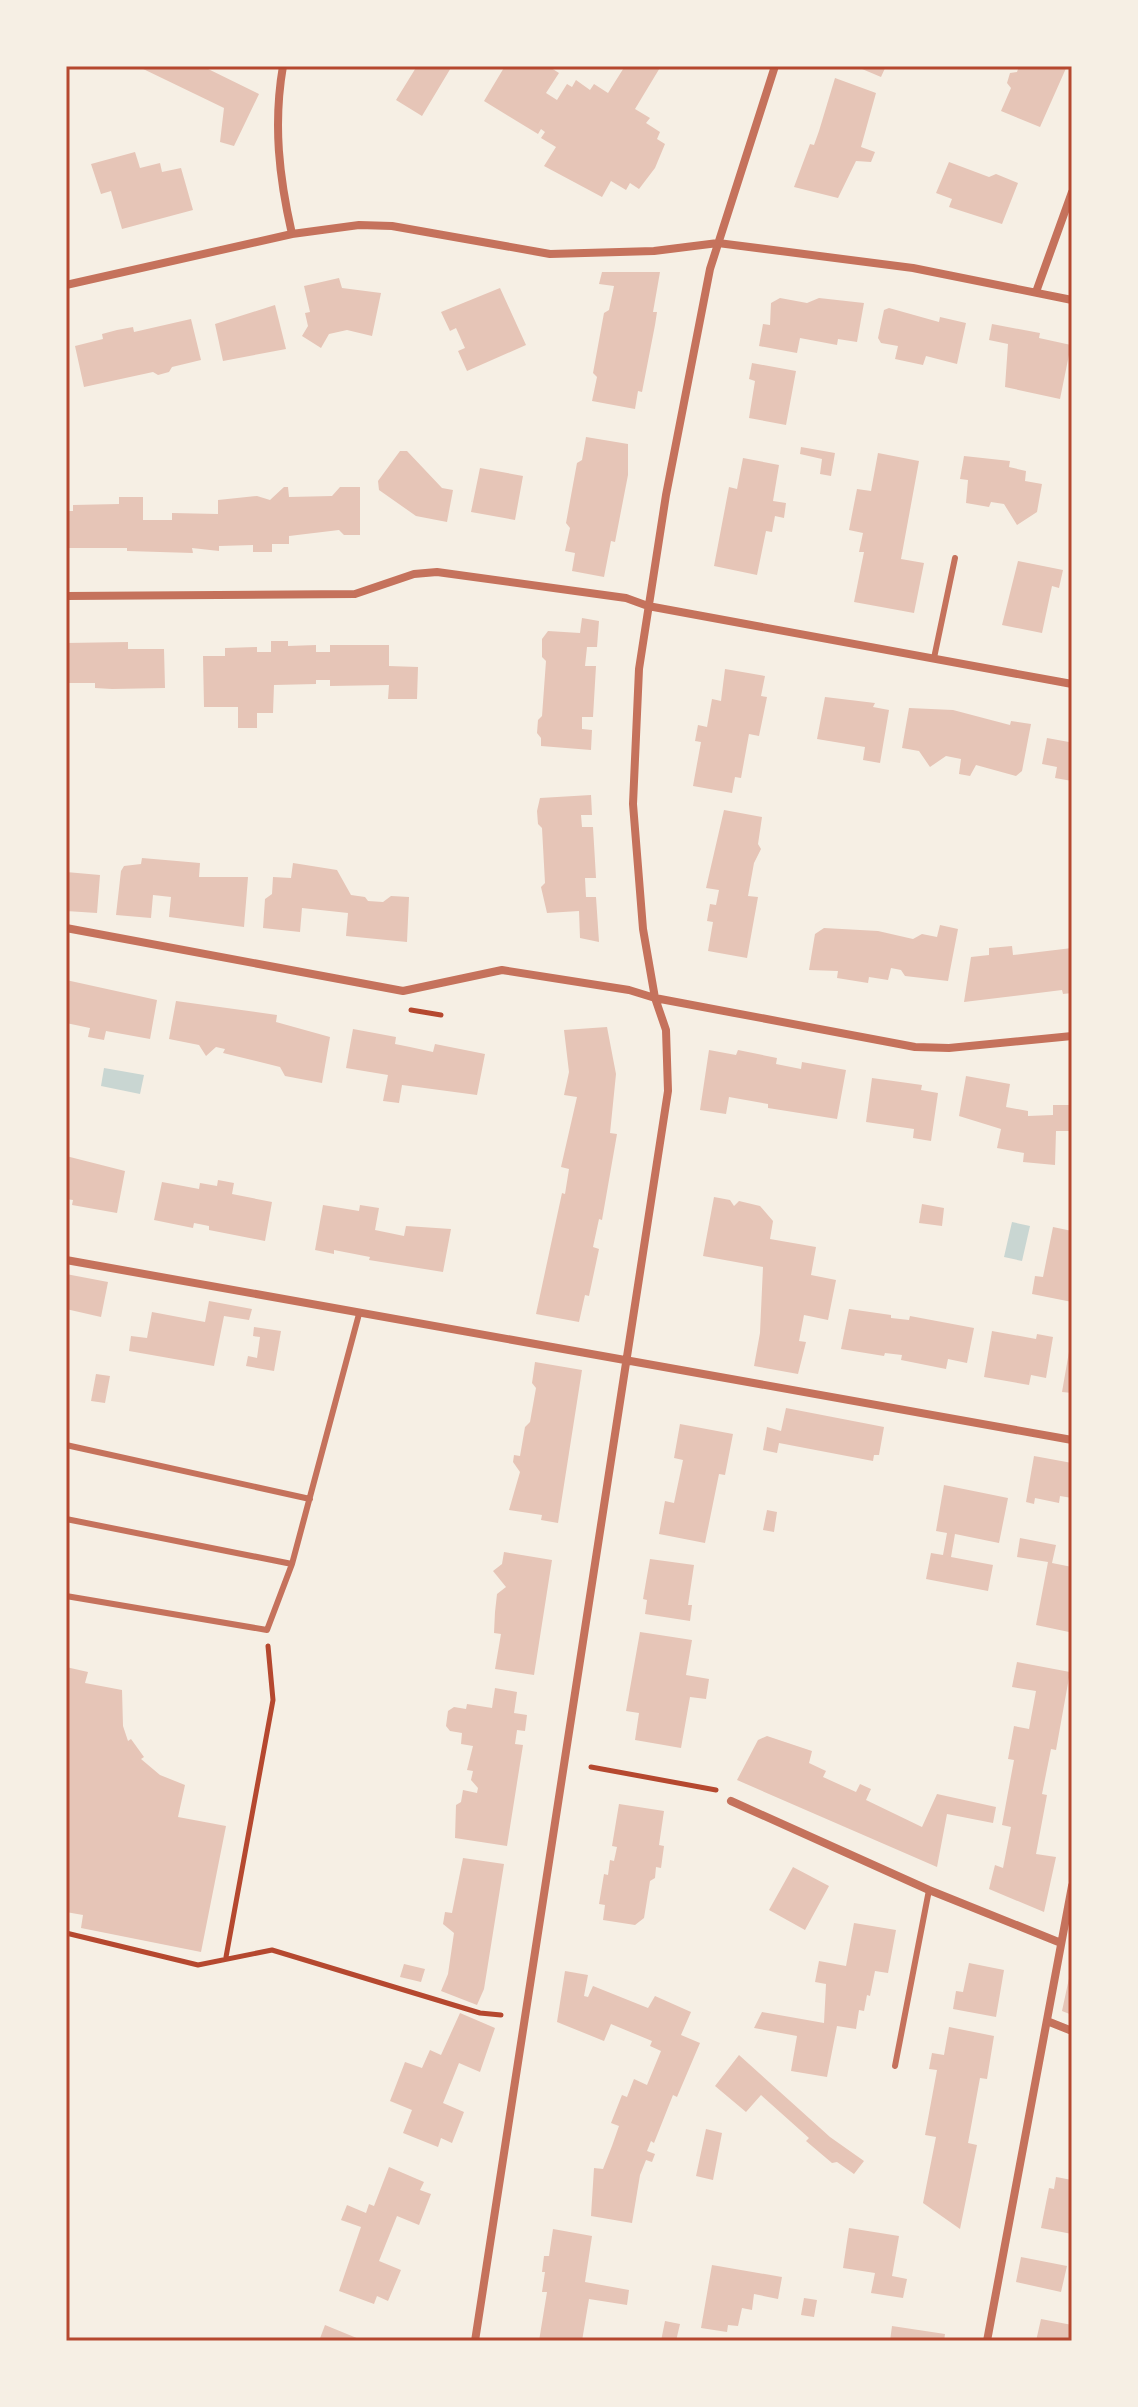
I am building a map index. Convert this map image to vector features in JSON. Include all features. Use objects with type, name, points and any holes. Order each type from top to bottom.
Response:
[{"type":"street","points":[[283,66],[276,109],[277,142],[292,234]]},
{"type":"street","points":[[475,2341],[668,1091],[666,1030],[655,998],[643,929],[633,804],[633,741],[648,606],[666,495],[718,243],[775,66]]},
{"type":"street","points":[[1036,292],[1072,192]]},
{"type":"street","points":[[66,285],[292,234],[359,225],[392,226],[550,254],[654,251],[718,243],[913,268],[1072,300]]},
{"type":"street","points":[[66,596],[355,594],[414,574],[437,572],[626,598],[648,606],[1072,684]]},
{"type":"street","points":[[66,928],[403,991],[502,970],[629,990],[655,998],[923,1048],[1072,1036]]},
{"type":"street","points":[[66,1260],[627,1363],[1072,1440]]},
{"type":"street","points":[[731,1801],[929,1890],[1061,1943]]},
{"type":"street","points":[[987,2341],[1072,1886]]},
{"type":"street","points":[[1047,2021],[1072,2031]]},
{"type":"lane","points":[[934,658],[955,558]]},
{"type":"lane","points":[[66,1596],[267,1630],[292,1564],[359,1314]]},
{"type":"lane","points":[[66,1445],[310,1499]]},
{"type":"lane","points":[[66,1519],[292,1564]]},
{"type":"lane","points":[[895,2066],[929,1890]]},
{"type":"path","points":[[401,1008],[441,1015]]},
{"type":"path","points":[[226,1957],[273,1700],[267,1630]]},
{"type":"path","points":[[591,1767],[719,1791]]},
{"type":"path","points":[[66,1933],[198,1965],[272,1950],[480,2013],[501,2015]]},
{"type":"shaded area","points":[[104,1068],[144,1075],[140,1094],[101,1086]]},
{"type":"shaded area","points":[[1012,1222],[1030,1226],[1022,1261],[1004,1257]]},
{"type":"building","points":[[137,66],[202,66],[259,94],[234,146],[220,142],[224,108]]},
{"type":"building","points":[[417,66],[452,66],[422,116],[396,100]]},
{"type":"building","points":[[505,66],[548,66],[559,73],[546,93],[557,100],[567,84],[572,87],[576,80],[590,90],[594,84],[608,93],[625,66],[661,66],[635,109],[650,118],[646,123],[660,132],[657,139],[665,144],[655,168],[639,189],[630,183],[626,190],[611,181],[602,197],[544,166],[556,147],[541,138],[545,132],[541,129],[538,134],[484,101]]},
{"type":"building","points":[[855,66],[886,66],[881,77]]},
{"type":"building","points":[[1019,66],[1067,66],[1040,127],[1001,111],[1011,88],[1007,83],[1010,73],[1017,72]]},
{"type":"building","points":[[835,78],[876,93],[861,147],[875,152],[871,162],[856,161],[838,198],[794,187],[810,144],[814,145]]},
{"type":"building","points":[[135,152],[140,168],[160,163],[162,172],[181,168],[193,210],[122,229],[111,191],[101,194],[91,164]]},
{"type":"building","points":[[949,162],[989,177],[996,174],[1018,183],[1002,224],[949,207],[952,199],[936,193]]},
{"type":"building","points":[[602,272],[660,272],[653,312],[657,312],[655,325],[642,392],[638,391],[635,409],[592,401],[597,377],[593,373],[604,313],[609,310],[614,286],[599,284]]},
{"type":"building","points":[[339,278],[342,288],[381,293],[372,336],[347,330],[329,334],[321,348],[302,336],[308,326],[305,313],[310,312],[304,286]]},
{"type":"building","points":[[500,288],[526,345],[467,371],[458,351],[465,348],[456,328],[450,331],[441,312]]},
{"type":"building","points":[[780,298],[807,303],[819,298],[864,303],[857,342],[838,339],[837,345],[800,338],[797,353],[759,346],[763,324],[770,325],[771,303]]},
{"type":"building","points":[[275,305],[286,349],[223,361],[215,324]]},
{"type":"building","points":[[889,308],[939,322],[940,317],[966,323],[957,364],[926,356],[923,365],[895,359],[898,346],[881,343],[878,338],[884,310]]},
{"type":"building","points":[[191,319],[201,360],[172,367],[169,372],[158,375],[153,372],[84,387],[75,346],[103,339],[102,334],[117,330],[133,327],[134,332]]},
{"type":"building","points":[[992,324],[1040,333],[1039,338],[1071,345],[1060,399],[1005,387],[1008,344],[989,340]]},
{"type":"building","points":[[752,363],[796,371],[786,425],[749,418],[755,381],[749,379]]},
{"type":"building","points":[[586,437],[628,444],[628,475],[615,542],[611,541],[604,577],[572,571],[575,553],[565,551],[570,528],[566,523],[577,463],[582,460]]},
{"type":"building","points":[[801,447],[835,453],[831,476],[820,474],[822,459],[800,454]]},
{"type":"building","points":[[400,451],[407,451],[442,488],[453,490],[447,522],[416,516],[379,490],[378,481]]},
{"type":"building","points":[[878,453],[919,461],[901,559],[924,563],[914,613],[854,602],[864,552],[859,552],[863,533],[849,530],[857,489],[871,491]]},
{"type":"building","points":[[964,456],[1010,461],[1009,467],[1026,471],[1025,481],[1042,484],[1037,512],[1017,525],[1004,504],[991,502],[989,507],[966,503],[968,480],[960,479]]},
{"type":"building","points":[[743,458],[779,465],[773,501],[786,503],[784,518],[775,516],[772,532],[766,531],[757,575],[714,566],[729,487],[737,489]]},
{"type":"building","points":[[480,468],[523,476],[515,520],[471,512]]},
{"type":"building","points":[[288,487],[289,497],[332,496],[340,487],[360,487],[360,535],[344,535],[339,530],[289,536],[289,544],[272,544],[272,552],[253,552],[253,545],[219,546],[219,551],[192,548],[193,553],[66,548],[66,511],[73,511],[73,505],[119,504],[119,497],[143,497],[143,520],[172,520],[172,513],[218,514],[218,500],[257,496],[270,500]]},
{"type":"building","points":[[1018,561],[1063,570],[1059,588],[1052,586],[1042,633],[1002,625]]},
{"type":"building","points":[[582,618],[599,621],[597,647],[587,647],[585,666],[596,666],[593,717],[582,717],[582,729],[592,730],[591,750],[541,746],[537,733],[538,720],[542,716],[546,661],[542,657],[542,639],[548,631],[580,633]]},
{"type":"building","points":[[271,641],[288,641],[288,646],[316,645],[316,652],[330,652],[330,645],[389,645],[389,666],[418,667],[417,699],[388,699],[389,685],[330,686],[330,680],[316,680],[316,684],[274,685],[273,713],[257,713],[257,728],[238,728],[238,707],[204,707],[203,656],[225,656],[225,648],[257,647],[257,652],[271,652]]},
{"type":"building","points":[[128,642],[128,649],[164,649],[165,688],[112,689],[95,688],[95,683],[66,683],[66,643]]},
{"type":"building","points":[[725,669],[765,676],[761,696],[767,697],[759,736],[749,734],[741,778],[735,777],[732,793],[693,786],[701,742],[695,741],[698,725],[707,727],[712,699],[721,701]]},
{"type":"building","points":[[825,697],[875,703],[873,707],[889,710],[880,763],[863,760],[865,747],[817,739]]},
{"type":"building","points":[[909,708],[953,710],[1010,725],[1011,721],[1031,724],[1022,771],[1016,776],[976,765],[970,776],[959,774],[961,759],[946,756],[930,767],[919,751],[902,748]]},
{"type":"building","points":[[1072,736],[1072,781],[1055,778],[1057,767],[1042,764],[1047,738],[1069,742]]},
{"type":"building","points":[[591,795],[592,815],[581,815],[582,827],[593,827],[596,878],[585,878],[586,897],[596,897],[599,942],[580,938],[579,911],[547,913],[541,887],[545,883],[542,828],[538,824],[537,811],[540,798]]},
{"type":"building","points":[[724,810],[762,817],[758,844],[761,849],[754,863],[748,896],[758,897],[747,958],[708,951],[713,922],[707,921],[710,904],[716,905],[719,890],[706,888]]},
{"type":"building","points":[[142,858],[200,863],[199,877],[248,877],[244,927],[169,917],[171,897],[153,895],[151,918],[116,915],[121,871],[124,866],[141,864]]},
{"type":"building","points":[[293,863],[337,870],[351,895],[365,897],[368,901],[383,902],[391,896],[409,897],[407,942],[346,936],[348,913],[302,908],[300,932],[263,928],[265,899],[272,894],[273,877],[291,878]]},
{"type":"building","points":[[66,872],[100,875],[97,913],[66,911]]},
{"type":"building","points":[[940,925],[958,929],[948,981],[905,976],[901,970],[891,968],[888,980],[869,977],[868,983],[837,978],[838,971],[809,970],[815,934],[824,928],[878,931],[913,939],[922,934],[937,937]]},
{"type":"building","points":[[1012,946],[1013,955],[1072,948],[1072,993],[1063,994],[1062,990],[964,1002],[971,957],[989,955],[989,948]]},
{"type":"building","points":[[66,980],[157,1000],[150,1039],[106,1031],[104,1040],[88,1037],[90,1028],[66,1023]]},
{"type":"building","points":[[176,1001],[277,1015],[276,1022],[330,1037],[322,1083],[285,1076],[280,1067],[223,1053],[225,1049],[216,1047],[206,1056],[199,1045],[169,1039]]},
{"type":"building","points":[[607,1027],[616,1074],[610,1133],[617,1134],[602,1220],[599,1219],[593,1247],[599,1249],[589,1296],[585,1295],[579,1322],[536,1314],[562,1193],[565,1194],[569,1169],[561,1167],[577,1097],[564,1095],[569,1072],[564,1030]]},
{"type":"building","points":[[353,1029],[396,1037],[395,1044],[433,1052],[435,1044],[485,1054],[477,1095],[402,1085],[399,1103],[383,1101],[388,1075],[346,1068]]},
{"type":"building","points":[[709,1050],[736,1055],[738,1050],[777,1058],[776,1064],[801,1069],[802,1062],[846,1070],[837,1119],[768,1108],[768,1104],[729,1097],[726,1114],[700,1110]]},
{"type":"building","points":[[966,1076],[1010,1084],[1006,1107],[1028,1111],[1028,1116],[1053,1115],[1053,1105],[1072,1105],[1072,1131],[1056,1131],[1055,1165],[1023,1162],[1024,1153],[997,1148],[1001,1129],[959,1116]]},
{"type":"building","points":[[872,1078],[922,1085],[921,1090],[938,1093],[931,1141],[913,1138],[914,1129],[866,1122]]},
{"type":"building","points":[[66,1156],[125,1171],[117,1213],[72,1205],[73,1200],[66,1199]]},
{"type":"building","points":[[218,1180],[234,1183],[232,1194],[272,1202],[265,1241],[209,1230],[209,1226],[194,1223],[193,1228],[154,1220],[162,1182],[199,1189],[200,1183],[217,1186]]},
{"type":"building","points":[[714,1197],[730,1200],[734,1206],[739,1201],[760,1206],[773,1221],[770,1239],[816,1247],[811,1275],[836,1280],[828,1320],[804,1315],[799,1341],[806,1342],[798,1374],[754,1366],[760,1333],[763,1267],[703,1256]]},
{"type":"building","points":[[922,1204],[944,1208],[942,1226],[919,1223]]},
{"type":"building","points":[[323,1205],[359,1211],[360,1205],[379,1208],[375,1230],[404,1236],[406,1226],[451,1229],[443,1272],[369,1260],[370,1257],[334,1250],[334,1254],[315,1250]]},
{"type":"building","points":[[1053,1227],[1072,1231],[1072,1302],[1032,1294],[1035,1276],[1043,1277]]},
{"type":"building","points":[[66,1274],[108,1282],[101,1317],[66,1309]]},
{"type":"building","points":[[209,1301],[252,1309],[249,1320],[224,1316],[214,1366],[129,1351],[131,1336],[147,1338],[152,1312],[205,1322]]},
{"type":"building","points":[[849,1309],[891,1315],[891,1318],[909,1320],[910,1316],[974,1328],[967,1363],[948,1359],[946,1369],[901,1360],[902,1355],[885,1353],[884,1356],[841,1349]]},
{"type":"building","points":[[254,1327],[281,1331],[274,1371],[246,1366],[248,1356],[257,1358],[260,1337],[253,1336]]},
{"type":"building","points":[[992,1331],[1036,1339],[1037,1334],[1053,1337],[1046,1378],[1031,1375],[1029,1385],[984,1377]]},
{"type":"building","points":[[1072,1346],[1072,1393],[1062,1392]]},
{"type":"building","points":[[535,1362],[582,1370],[558,1523],[541,1520],[542,1515],[509,1510],[520,1472],[513,1462],[514,1455],[520,1456],[536,1388],[532,1383]]},
{"type":"building","points":[[96,1374],[110,1376],[105,1403],[91,1401]]},
{"type":"building","points":[[786,1408],[884,1427],[879,1455],[874,1455],[873,1461],[779,1443],[777,1453],[763,1450],[767,1427],[781,1431]]},
{"type":"building","points":[[680,1424],[733,1434],[725,1475],[719,1474],[705,1543],[659,1534],[665,1501],[674,1503],[683,1460],[674,1458]]},
{"type":"building","points":[[1034,1456],[1072,1463],[1072,1498],[1060,1496],[1059,1503],[1035,1498],[1034,1504],[1026,1502]]},
{"type":"building","points":[[944,1485],[1008,1498],[999,1543],[955,1534],[951,1557],[993,1565],[988,1591],[926,1579],[931,1553],[943,1555],[947,1533],[936,1531]]},
{"type":"building","points":[[767,1510],[777,1512],[774,1532],[763,1530]]},
{"type":"building","points":[[1020,1538],[1056,1545],[1052,1563],[1072,1567],[1069,1632],[1036,1625],[1048,1562],[1017,1557]]},
{"type":"building","points":[[504,1552],[552,1560],[534,1675],[495,1669],[501,1634],[494,1633],[497,1594],[506,1587],[493,1571],[502,1564]]},
{"type":"building","points":[[650,1559],[694,1565],[688,1605],[692,1605],[690,1621],[645,1614],[647,1600],[643,1599]]},
{"type":"building","points":[[640,1632],[692,1640],[686,1675],[709,1679],[706,1699],[690,1697],[681,1748],[635,1740],[639,1713],[626,1711]]},
{"type":"building","points":[[1017,1662],[1070,1672],[1056,1750],[1051,1749],[1042,1794],[1047,1795],[1036,1854],[1056,1857],[1044,1912],[989,1889],[995,1865],[1003,1868],[1011,1827],[1002,1825],[1014,1760],[1008,1759],[1014,1726],[1029,1729],[1036,1691],[1012,1687]]},
{"type":"building","points":[[66,1667],[88,1672],[85,1683],[122,1690],[123,1726],[128,1741],[131,1739],[144,1757],[141,1759],[160,1775],[185,1785],[178,1817],[226,1826],[201,1952],[81,1928],[83,1915],[66,1912]]},
{"type":"building","points":[[495,1688],[517,1692],[514,1713],[527,1715],[525,1731],[517,1730],[515,1744],[523,1745],[507,1846],[455,1838],[456,1805],[461,1802],[463,1790],[477,1793],[478,1788],[471,1780],[473,1771],[467,1770],[473,1746],[461,1744],[462,1733],[450,1731],[446,1726],[448,1711],[454,1707],[466,1709],[467,1704],[492,1708]]},
{"type":"building","points":[[767,1736],[812,1751],[809,1763],[826,1771],[823,1777],[856,1792],[860,1784],[871,1789],[866,1800],[922,1827],[937,1794],[996,1807],[993,1823],[947,1814],[937,1867],[737,1780],[758,1740]]},
{"type":"building","points":[[619,1804],[664,1811],[659,1845],[664,1846],[661,1868],[656,1867],[655,1878],[650,1881],[644,1918],[635,1925],[603,1920],[605,1905],[599,1904],[604,1874],[608,1875],[610,1860],[614,1861],[617,1847],[612,1846]]},
{"type":"building","points":[[463,1858],[504,1864],[484,1989],[477,2005],[441,1991],[448,1974],[454,1933],[443,1924],[445,1912],[452,1913]]},
{"type":"building","points":[[793,1867],[829,1886],[805,1930],[769,1910]]},
{"type":"building","points":[[854,1923],[896,1930],[888,1973],[875,1971],[864,2011],[859,2010],[856,2029],[837,2026],[827,2077],[791,2071],[797,2036],[754,2028],[762,2012],[824,2023],[826,1984],[815,1982],[819,1961],[846,1966]]},
{"type":"building","points":[[969,1963],[1004,1970],[996,2017],[953,2009],[956,1991],[963,1992]]},
{"type":"building","points":[[404,1964],[425,1969],[421,1982],[400,1977]]},
{"type":"building","points":[[1072,1969],[1072,2015],[1062,2011]]},
{"type":"building","points":[[565,1971],[588,1975],[584,1996],[588,1997],[593,1986],[648,2008],[655,1996],[691,2012],[681,2035],[700,2043],[677,2097],[673,2095],[654,2143],[651,2141],[647,2151],[655,2154],[652,2162],[646,2160],[640,2175],[632,2223],[591,2216],[594,2168],[603,2169],[612,2146],[619,2126],[611,2123],[622,2095],[627,2097],[634,2079],[647,2085],[661,2051],[650,2046],[652,2041],[611,2024],[604,2041],[557,2022]]},
{"type":"building","points":[[460,2013],[495,2028],[480,2072],[459,2063],[443,2103],[464,2112],[452,2143],[441,2138],[438,2147],[403,2133],[412,2110],[390,2101],[405,2062],[422,2068],[430,2050],[441,2055]]},
{"type":"building","points":[[949,2027],[994,2036],[987,2079],[980,2078],[968,2143],[977,2145],[960,2229],[923,2203],[936,2137],[925,2135],[937,2070],[929,2069],[932,2053],[944,2055]]},
{"type":"building","points":[[739,2055],[830,2137],[864,2161],[854,2174],[837,2162],[832,2163],[806,2141],[809,2138],[761,2095],[746,2112],[715,2086]]},
{"type":"building","points":[[706,2129],[722,2133],[713,2180],[696,2176]]},
{"type":"building","points":[[389,2167],[424,2182],[420,2190],[431,2194],[419,2225],[397,2216],[379,2261],[401,2270],[388,2301],[377,2296],[374,2304],[339,2291],[361,2227],[341,2220],[347,2205],[366,2213],[369,2204],[374,2206]]},
{"type":"building","points":[[1056,2177],[1072,2180],[1072,2234],[1041,2228],[1049,2188],[1054,2189]]},
{"type":"building","points":[[849,2228],[899,2236],[892,2276],[907,2279],[903,2298],[871,2293],[875,2273],[843,2268]]},
{"type":"building","points":[[553,2229],[592,2236],[585,2282],[629,2290],[627,2305],[589,2299],[582,2341],[539,2341],[547,2292],[542,2292],[544,2256],[549,2256]]},
{"type":"building","points":[[1021,2257],[1067,2266],[1061,2292],[1016,2282]]},
{"type":"building","points":[[712,2265],[782,2277],[778,2299],[754,2294],[752,2310],[742,2308],[738,2326],[728,2325],[727,2332],[701,2328]]},
{"type":"building","points":[[804,2298],[817,2300],[814,2317],[801,2315]]},
{"type":"building","points":[[1041,2319],[1072,2325],[1072,2341],[1036,2341]]},
{"type":"building","points":[[665,2321],[680,2324],[676,2341],[661,2341]]},
{"type":"building","points":[[325,2325],[364,2341],[319,2341]]},
{"type":"building","points":[[892,2326],[945,2334],[944,2341],[890,2341]]}]
